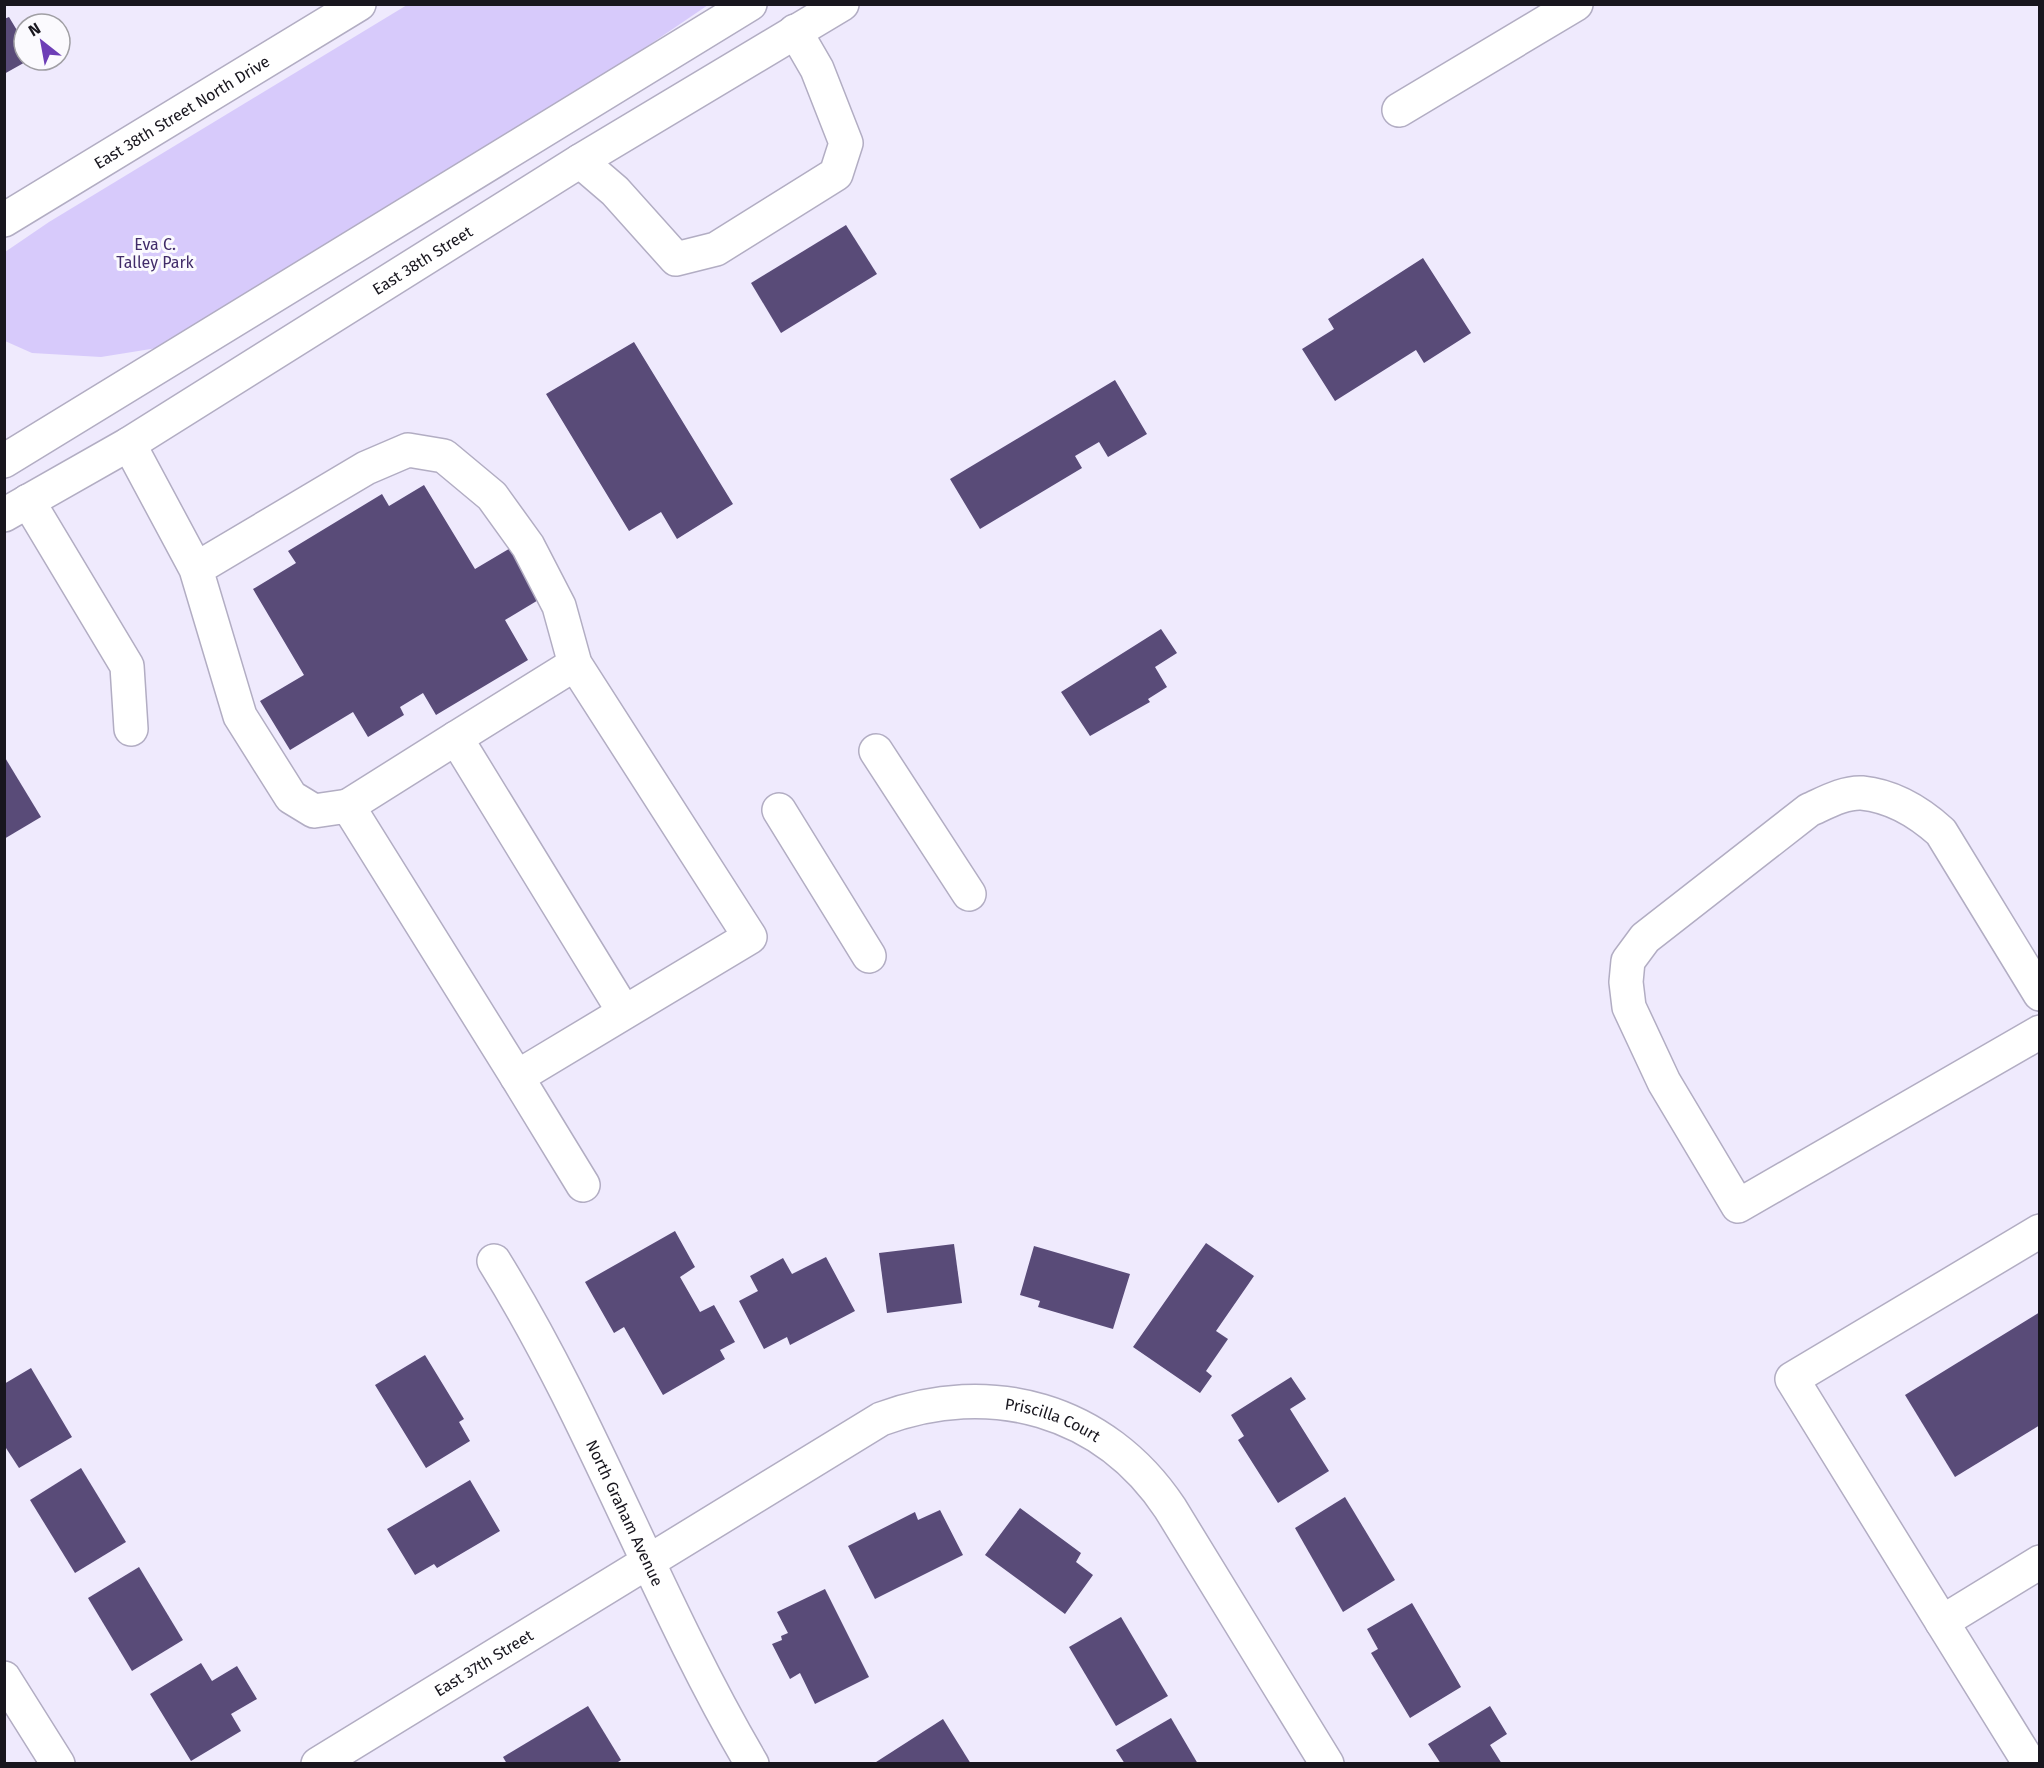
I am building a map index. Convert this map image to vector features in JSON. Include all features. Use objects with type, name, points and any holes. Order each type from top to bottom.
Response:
[{"type":"street","name":"East 38th Street North Drive","points":[[4,220],[359,4]]},
{"type":"street","points":[[4,461],[750,4]]},
{"type":"street","name":"East 38th Street","points":[[16,508],[129,444],[580,161],[842,4]]},
{"type":"street","points":[[1399,110],[1576,4]]},
{"type":"street","points":[[580,161],[615,191],[676,259],[716,249],[837,174],[846,143],[816,69],[795,31]]},
{"type":"street","points":[[129,444],[196,569],[240,716],[291,797],[314,811],[348,806],[575,664]]},
{"type":"street","points":[[196,569],[366,468],[408,450],[444,456],[492,496],[528,546],[559,606],[575,664],[750,937],[517,1077]]},
{"type":"street","points":[[16,508],[127,666],[131,729]]},
{"type":"street","points":[[456,738],[624,1012]]},
{"type":"street","points":[[876,751],[969,894]]},
{"type":"street","points":[[2040,994],[1941,832],[1918,811],[1862,793],[1836,798],[1809,810],[1645,938],[1629,960],[1626,982],[1629,1007],[1664,1082],[1738,1206],[2040,1032]]},
{"type":"street","points":[[348,806],[583,1185]]},
{"type":"street","points":[[779,810],[869,956]]},
{"type":"street","points":[[2030,1764],[1792,1379],[2040,1231]]},
{"type":"street","name":"North Graham Avenue","points":[[494,1261],[570,1394],[718,1704],[752,1764]]},
{"type":"street","name":"Priscilla Court","points":[[649,1563],[881,1419],[899,1412],[956,1401],[994,1400],[1032,1408],[1069,1421],[1102,1439],[1131,1461],[1158,1489],[1326,1764]]},
{"type":"street","points":[[1942,1622],[2040,1562]]},
{"type":"street","name":"East 37th Street","points":[[318,1764],[649,1563]]},
{"type":"street","points":[[4,1678],[58,1764]]},
{"type":"green space","name":"Eva C. Talley Park","points":[[407,5],[708,5],[602,77],[157,348],[101,357],[32,353],[5,341],[5,252],[49,222]]},
{"type":"building","points":[[9,17],[12,22],[12,70],[4,74],[4,19]]},
{"type":"building","points":[[846,225],[877,274],[781,333],[751,283]]},
{"type":"building","points":[[1423,258],[1471,333],[1424,363],[1416,350],[1335,401],[1302,349],[1334,329],[1328,319]]},
{"type":"building","points":[[634,342],[733,504],[677,539],[661,512],[629,531],[546,394]]},
{"type":"building","points":[[1115,380],[1147,434],[1108,457],[1099,442],[1075,456],[1082,468],[980,529],[950,479]]},
{"type":"building","points":[[424,485],[475,569],[514,546],[545,596],[505,620],[528,660],[436,715],[423,693],[400,707],[404,715],[368,737],[353,712],[290,750],[260,701],[304,675],[253,589],[296,563],[288,551],[382,494],[389,506]]},
{"type":"building","points":[[1161,629],[1177,653],[1155,667],[1167,687],[1148,699],[1150,702],[1090,736],[1061,692]]},
{"type":"building","points":[[4,756],[41,817],[4,839]]},
{"type":"building","points":[[675,1231],[695,1267],[680,1277],[700,1312],[714,1305],[735,1342],[720,1350],[725,1359],[663,1395],[624,1327],[614,1333],[585,1282]]},
{"type":"building","points":[[1206,1243],[1254,1276],[1216,1331],[1228,1339],[1206,1371],[1212,1376],[1200,1393],[1133,1347]]},
{"type":"building","points":[[954,1244],[962,1303],[887,1313],[879,1253]]},
{"type":"building","points":[[1034,1246],[1130,1274],[1113,1329],[1038,1307],[1040,1301],[1020,1295]]},
{"type":"building","points":[[826,1257],[855,1311],[790,1345],[787,1337],[764,1349],[739,1301],[758,1291],[750,1276],[783,1258],[792,1274]]},
{"type":"building","points":[[2040,1312],[2040,1425],[1955,1477],[1905,1395]]},
{"type":"building","points":[[425,1355],[464,1419],[459,1422],[470,1441],[426,1468],[375,1385]]},
{"type":"building","points":[[31,1368],[72,1437],[19,1468],[4,1445],[4,1384]]},
{"type":"building","points":[[1291,1377],[1306,1399],[1290,1409],[1329,1471],[1278,1503],[1238,1440],[1244,1436],[1231,1415]]},
{"type":"building","points":[[81,1468],[126,1542],[75,1573],[30,1500]]},
{"type":"building","points":[[470,1480],[500,1531],[437,1568],[434,1564],[415,1575],[387,1529]]},
{"type":"building","points":[[1345,1497],[1395,1580],[1343,1612],[1295,1528]]},
{"type":"building","points":[[1020,1508],[1081,1553],[1076,1562],[1093,1575],[1065,1614],[985,1555]]},
{"type":"building","points":[[940,1510],[963,1555],[875,1599],[848,1546],[915,1512],[918,1520]]},
{"type":"building","points":[[139,1567],[183,1640],[132,1671],[88,1598]]},
{"type":"building","points":[[825,1589],[869,1677],[815,1704],[800,1673],[790,1679],[772,1644],[782,1640],[781,1636],[788,1633],[777,1612]]},
{"type":"building","points":[[1412,1603],[1461,1687],[1410,1718],[1371,1653],[1378,1649],[1367,1629]]},
{"type":"building","points":[[1121,1617],[1168,1696],[1116,1726],[1069,1647]]},
{"type":"building","points":[[201,1663],[212,1681],[237,1666],[257,1699],[231,1714],[241,1731],[191,1761],[150,1694]]},
{"type":"building","points":[[588,1706],[621,1760],[615,1764],[507,1764],[503,1757]]},
{"type":"building","points":[[1490,1706],[1507,1734],[1490,1745],[1502,1764],[1441,1764],[1428,1744]]},
{"type":"building","points":[[1171,1718],[1198,1764],[1125,1764],[1116,1750]]},
{"type":"building","points":[[943,1719],[971,1764],[873,1764]]}]
